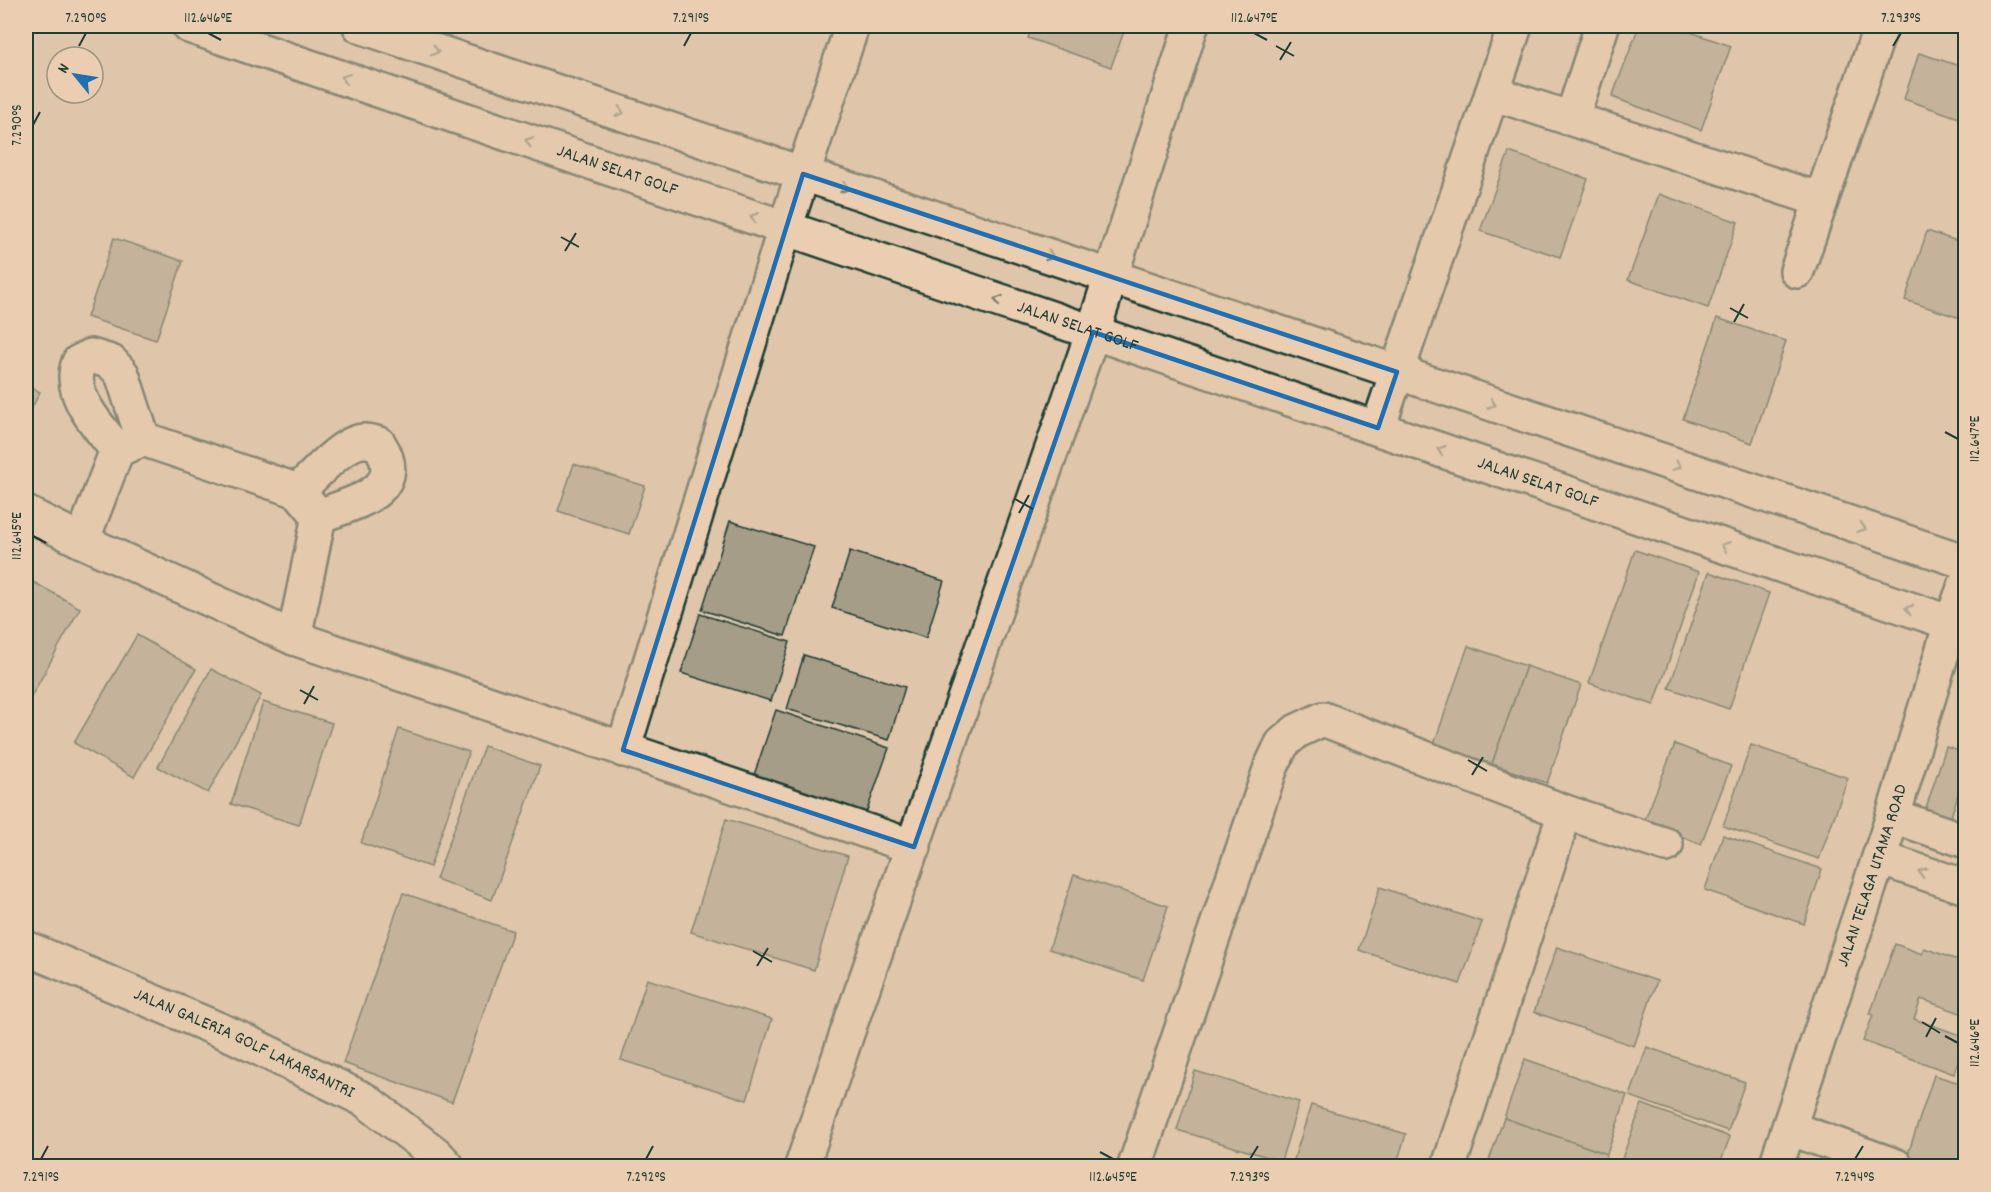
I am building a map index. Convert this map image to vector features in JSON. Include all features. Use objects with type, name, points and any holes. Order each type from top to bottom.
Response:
[{"type":"street","name":"JALAN SELAT GOLF","points":[[189,26],[1378,429],[1958,622]]},
{"type":"street","points":[[360,26],[1965,562]]},
{"type":"street","points":[[622,750],[785,228],[852,26]]},
{"type":"street","points":[[802,1167],[1094,332],[1191,26]]},
{"type":"street","points":[[1378,429],[1515,26]]},
{"type":"street","points":[[1572,118],[1602,26]]},
{"type":"street","points":[[1797,271],[1881,26]]},
{"type":"street","points":[[1492,93],[1821,200]]},
{"type":"street","points":[[298,490],[353,443],[365,440],[379,444],[388,458],[387,477],[375,494],[319,516]]},
{"type":"street","points":[[82,541],[130,445],[298,490],[319,516]]},
{"type":"street","points":[[26,513],[294,638],[914,847]]},
{"type":"street","points":[[294,638],[319,516]]},
{"type":"street","name":"JALAN TELAGA UTAMA ROAD","points":[[1776,1167],[1958,622],[1965,583]]},
{"type":"street","points":[[1136,1167],[1271,767],[1282,744],[1297,731],[1323,719],[1565,812],[1666,845]]},
{"type":"street","points":[[1449,1167],[1565,812]]},
{"type":"street","points":[[1893,816],[1965,841]]},
{"type":"street","points":[[1879,858],[1965,887]]},
{"type":"street","name":"JALAN GALERIA GOLF LAKARSANTRI","points":[[26,948],[234,1036],[365,1100],[436,1154],[447,1167]]},
{"type":"street","points":[[1789,1128],[1896,1167]]},
{"type":"highlighted area","points":[[803,174],[1397,372],[1378,428],[1093,332],[914,847],[623,750]]},
{"type":"building","points":[[1033,26],[1126,26],[1111,67],[1028,38]]},
{"type":"building","points":[[1639,26],[1673,26],[1731,46],[1701,130],[1612,97]]},
{"type":"building","points":[[1919,53],[1966,68],[1966,107],[1962,119],[1904,99]]},
{"type":"building","points":[[1509,152],[1588,179],[1560,257],[1480,231]]},
{"type":"building","points":[[1659,194],[1738,222],[1708,308],[1628,280]]},
{"type":"building","points":[[1927,231],[1966,244],[1966,320],[1905,300]]},
{"type":"building","points":[[114,238],[183,261],[156,340],[87,317]]},
{"type":"building","points":[[1717,318],[1786,341],[1752,443],[1683,419]]},
{"type":"building","points":[[26,385],[40,392],[26,419]]},
{"type":"building","points":[[574,464],[645,486],[629,534],[558,511]]},
{"type":"building","points":[[730,521],[814,547],[785,636],[702,610]]},
{"type":"building","points":[[1635,550],[1699,572],[1654,705],[1589,683]]},
{"type":"building","points":[[850,551],[944,581],[926,638],[832,608]]},
{"type":"building","points":[[1709,572],[1769,593],[1729,709],[1669,688]]},
{"type":"building","points":[[26,578],[80,608],[26,706]]},
{"type":"building","points":[[700,614],[790,642],[771,701],[681,673]]},
{"type":"building","points":[[137,635],[196,669],[134,777],[74,743]]},
{"type":"building","points":[[1468,646],[1526,666],[1492,764],[1434,744]]},
{"type":"building","points":[[804,655],[905,687],[889,740],[787,709]]},
{"type":"building","points":[[1526,666],[1581,685],[1547,783],[1492,764]]},
{"type":"building","points":[[211,669],[261,695],[208,793],[158,767]]},
{"type":"building","points":[[263,702],[332,723],[299,825],[231,804]]},
{"type":"building","points":[[776,710],[889,748],[865,816],[753,778]]},
{"type":"building","points":[[399,729],[469,752],[430,867],[361,843]]},
{"type":"building","points":[[1675,744],[1731,766],[1701,844],[1644,822]]},
{"type":"building","points":[[1751,745],[1848,778],[1819,859],[1723,826]]},
{"type":"building","points":[[484,746],[540,766],[492,900],[436,879]]},
{"type":"building","points":[[1946,747],[1966,753],[1966,771],[1946,831],[1921,823]]},
{"type":"building","points":[[726,819],[848,856],[814,970],[691,932]]},
{"type":"building","points":[[1723,835],[1822,869],[1804,924],[1705,890]]},
{"type":"building","points":[[1074,875],[1168,906],[1143,980],[1049,949]]},
{"type":"building","points":[[1380,887],[1482,922],[1460,984],[1359,950]]},
{"type":"building","points":[[403,893],[513,931],[452,1102],[343,1063]]},
{"type":"building","points":[[1895,944],[1922,954],[1924,948],[1966,963],[1966,1015],[1921,999],[1914,1019],[1966,1037],[1954,1074],[1863,1041],[1873,1015],[1870,1014]]},
{"type":"building","points":[[1557,947],[1657,981],[1634,1046],[1534,1012]]},
{"type":"building","points":[[647,979],[772,1019],[747,1100],[621,1060]]},
{"type":"building","points":[[1647,1047],[1745,1082],[1728,1131],[1630,1096]]},
{"type":"building","points":[[1525,1059],[1627,1095],[1607,1154],[1504,1118]]},
{"type":"building","points":[[1195,1071],[1299,1102],[1281,1161],[1177,1130]]},
{"type":"building","points":[[1934,1075],[1966,1085],[1965,1166],[1937,1166],[1907,1157]]},
{"type":"building","points":[[1642,1104],[1730,1137],[1719,1166],[1627,1166],[1620,1164]]},
{"type":"building","points":[[1311,1105],[1406,1134],[1396,1166],[1292,1166]]},
{"type":"building","points":[[1504,1118],[1607,1154],[1602,1166],[1487,1166]]}]
